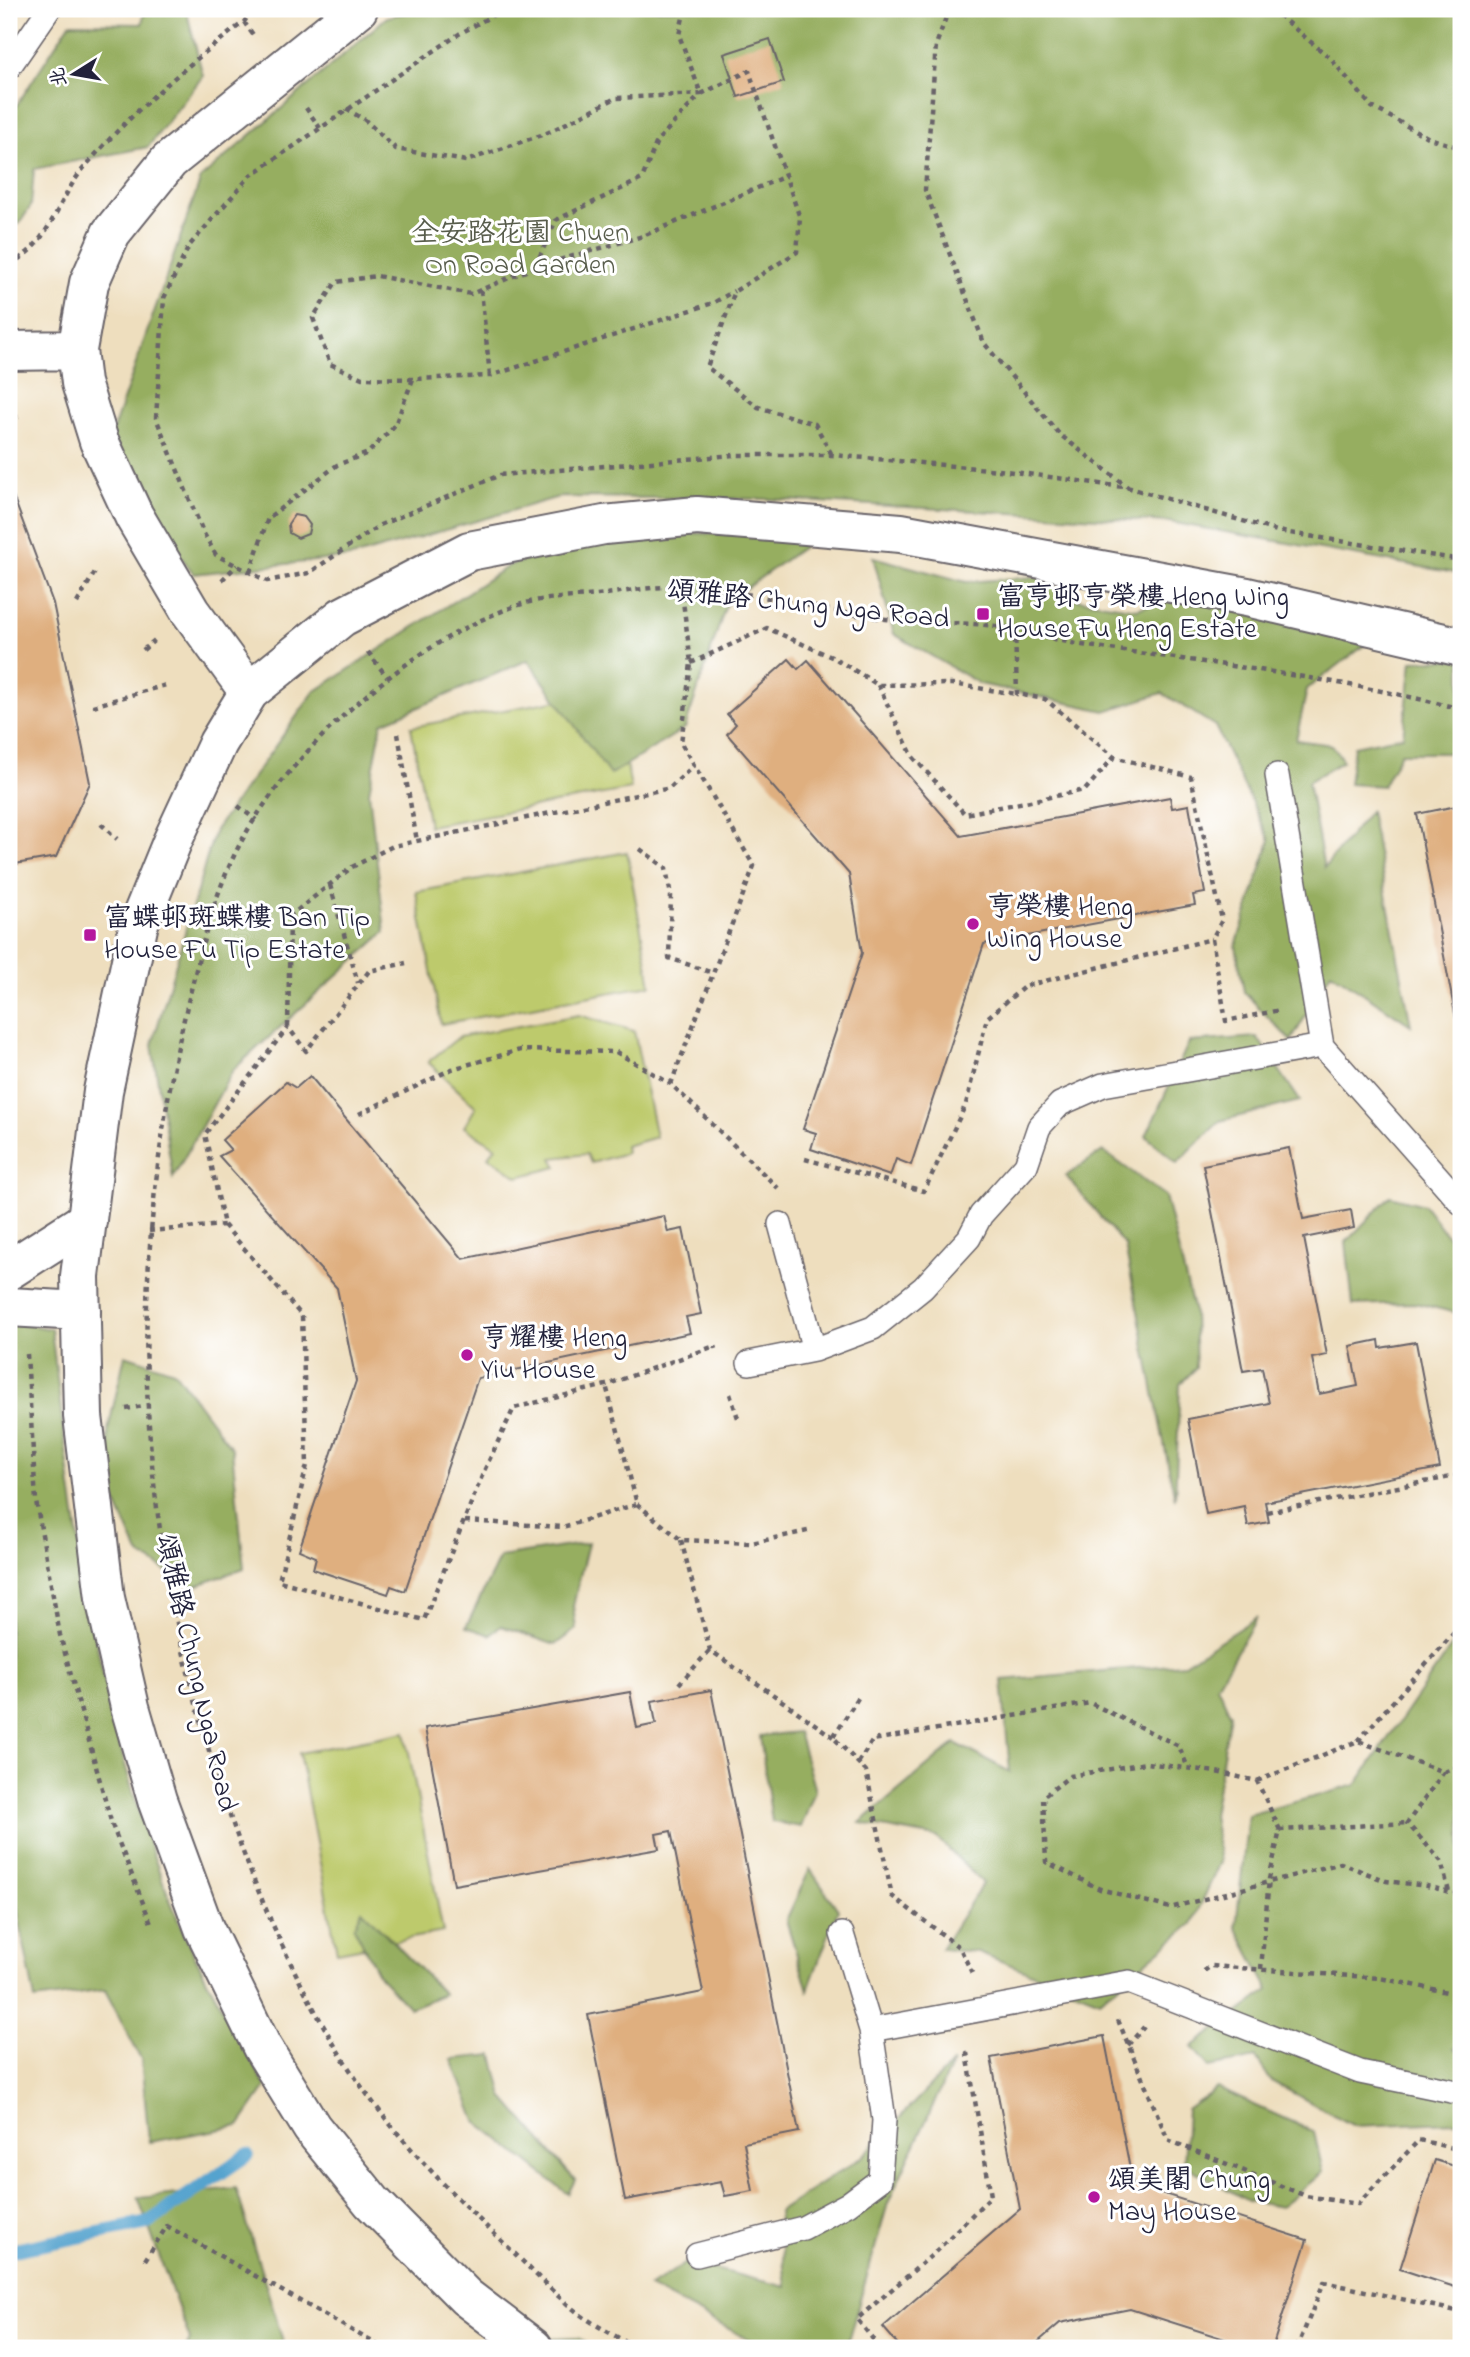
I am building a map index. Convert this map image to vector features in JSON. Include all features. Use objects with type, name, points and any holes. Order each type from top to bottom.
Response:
[{"type":"street","points":[[249,692],[190,611],[134,516],[99,441],[81,383],[77,350],[89,283],[111,233],[169,161],[358,9]]},
{"type":"street","points":[[9,351],[77,350]]},
{"type":"street","points":[[533,2348],[467,2297],[372,2202],[312,2127],[262,2047],[204,1928],[158,1800],[130,1707],[105,1598],[83,1416],[80,1276],[103,1091],[139,923],[172,842],[218,743],[249,692],[342,617],[469,551],[604,525],[697,516],[901,533],[1247,597],[1461,647]]},
{"type":"street","points":[[9,1270],[87,1220]]},
{"type":"street","points":[[9,1307],[81,1311]]},
{"type":"lane","points":[[9,66],[49,9]]},
{"type":"lane","points":[[1277,775],[1322,1046],[1461,1203]]},
{"type":"lane","points":[[749,1363],[814,1350],[873,1328],[923,1288],[969,1238],[981,1215],[1026,1165],[1040,1127],[1060,1104],[1103,1085],[1322,1046]]},
{"type":"lane","points":[[780,1224],[814,1350]]},
{"type":"lane","points":[[697,2255],[803,2228],[848,2204],[880,2180],[884,2120],[871,2030],[842,1934]]},
{"type":"lane","points":[[871,2030],[1129,1982],[1360,2072],[1461,2093]]},
{"type":"path","points":[[9,264],[31,250],[43,236],[70,186],[130,119],[244,22],[253,9]]},
{"type":"path","points":[[309,573],[267,581],[216,555],[203,532],[156,418],[164,298],[189,246],[250,176],[459,34],[504,9]]},
{"type":"path","points":[[685,9],[679,35],[701,94]]},
{"type":"path","points":[[950,9],[936,45],[925,190],[984,343],[1059,434],[1130,488]]},
{"type":"path","points":[[1271,9],[1329,57],[1372,107],[1429,138],[1461,148]]},
{"type":"path","points":[[535,267],[556,220],[642,179],[657,141],[701,94],[749,71],[786,176],[800,218],[797,252],[735,291],[713,303],[605,336],[490,376],[362,379],[330,364],[313,318],[336,282],[377,276],[471,294],[535,267],[643,236],[786,176]]},
{"type":"path","points":[[346,109],[365,120],[396,149],[466,161],[547,133],[616,98],[701,94]]},
{"type":"path","points":[[481,290],[490,376]]},
{"type":"path","points":[[735,291],[707,367],[758,407],[815,424],[832,455]]},
{"type":"path","points":[[250,572],[268,518],[337,465],[368,453],[395,425],[413,379]]},
{"type":"path","points":[[9,419],[19,417]]},
{"type":"path","points":[[77,603],[95,572]]},
{"type":"path","points":[[671,1084],[754,866],[681,743],[691,663],[681,586]]},
{"type":"path","name":"頌雅路 Chung Nga Road","points":[[636,2348],[575,2311],[438,2181],[382,2116],[331,2039],[251,1876],[229,1818],[212,1761],[180,1633],[162,1540],[149,1405],[149,1231],[182,1029],[212,910],[240,843],[289,773],[361,698],[387,677],[457,634],[525,603],[681,586],[794,601],[893,620],[990,625],[1077,645],[1249,667],[1461,709]]},
{"type":"path","points":[[691,663],[767,628],[836,659],[878,685],[913,757],[965,814],[1085,790],[1114,757]]},
{"type":"path","points":[[1015,630],[1017,694]]},
{"type":"path","points":[[878,685],[952,684],[1045,699],[1114,757],[1191,777],[1223,920],[1212,939],[1226,1021],[1315,1002]]},
{"type":"path","points":[[93,706],[166,685]]},
{"type":"path","points":[[398,734],[417,841]]},
{"type":"path","points":[[694,765],[670,788],[393,846],[352,867],[290,916],[288,1027],[205,1134],[224,1225],[302,1316],[307,1465],[279,1581],[424,1620],[514,1408],[606,1385],[715,1346]]},
{"type":"path","points":[[101,824],[117,839]]},
{"type":"path","points":[[640,849],[666,868],[671,896],[669,958],[713,973]]},
{"type":"path","points":[[330,886],[359,984]]},
{"type":"path","points":[[805,1159],[924,1191],[965,1104],[987,1017],[1025,986],[1212,939]]},
{"type":"path","points":[[288,1027],[306,1051],[369,971],[406,963]]},
{"type":"path","points":[[359,1114],[452,1069],[520,1050],[616,1052],[671,1084],[783,1193]]},
{"type":"path","points":[[149,1231],[224,1225]]},
{"type":"path","points":[[606,1385],[637,1504],[681,1540],[710,1650],[833,1738],[866,1770],[892,1896],[960,1948],[989,2007],[997,2046],[967,2053],[991,2196],[932,2255],[857,2319],[880,2348]]},
{"type":"path","points":[[1267,1512],[1461,1475]]},
{"type":"path","points":[[464,1521],[563,1527],[637,1504]]},
{"type":"path","points":[[681,1540],[752,1543],[812,1530]]},
{"type":"path","points":[[1461,1625],[1357,1741],[1257,1781],[1146,1763],[1070,1776],[1043,1797],[1046,1862],[1100,1889],[1170,1908],[1269,1879],[1341,1863],[1386,1881],[1461,1895]]},
{"type":"path","points":[[679,1685],[710,1650]]},
{"type":"path","points":[[833,1738],[858,1698]]},
{"type":"path","points":[[858,1764],[873,1740],[1090,1703],[1179,1746],[1188,1769]]},
{"type":"path","points":[[1357,1741],[1444,1772]]},
{"type":"path","points":[[1407,1823],[1444,1772],[1461,1766]]},
{"type":"path","points":[[1257,1781],[1280,1830],[1269,1879],[1261,1969],[1380,1978],[1461,1995]]},
{"type":"path","points":[[1280,1830],[1407,1823]]},
{"type":"path","points":[[1407,1823],[1441,1861],[1449,1892]]},
{"type":"path","points":[[1117,2017],[1168,2140],[1306,2196],[1358,2204],[1419,2140],[1461,2150]]},
{"type":"path","points":[[145,2260],[167,2226],[383,2348]]},
{"type":"path","points":[[1297,2348],[1324,2282],[1461,2312]]},
{"type":"green space","points":[[145,9],[186,9],[203,76],[148,147],[34,169],[31,206],[19,224],[9,225],[9,117],[70,23],[142,24]]},
{"type":"green space","name":"全安路花園 Chuen On Road Garden","points":[[423,9],[1461,9],[1461,574],[1169,522],[767,499],[559,497],[352,557],[194,574],[104,455],[201,178],[387,17]]},
{"type":"green space","points":[[622,533],[821,534],[727,602],[685,728],[610,775],[528,660],[382,723],[369,792],[385,932],[233,1070],[173,1178],[152,1045],[215,830],[314,692],[510,565]]},
{"type":"green space","points":[[873,557],[966,582],[1046,576],[1062,597],[1137,609],[1179,595],[1365,645],[1307,689],[1296,740],[1332,745],[1343,761],[1308,782],[1324,868],[1370,811],[1411,1025],[1331,972],[1291,1041],[1244,992],[1236,946],[1270,840],[1215,726],[1162,693],[1105,711],[980,684],[894,634]]},
{"type":"green space","points":[[1461,659],[1461,753],[1401,753],[1383,786],[1349,784],[1354,746],[1403,736],[1412,661]]},
{"type":"green space","points":[[614,690],[631,789],[429,826],[411,727]]},
{"type":"green space","points":[[627,852],[651,985],[441,1024],[416,892]]},
{"type":"green space","points":[[579,1015],[634,1031],[656,1137],[625,1146],[626,1153],[591,1163],[587,1154],[552,1158],[557,1167],[518,1177],[488,1156],[496,1147],[464,1127],[476,1107],[428,1062],[459,1037]]},
{"type":"green space","points":[[1257,1037],[1300,1101],[1220,1121],[1177,1163],[1146,1136],[1189,1042]]},
{"type":"green space","points":[[1103,1151],[1165,1196],[1194,1312],[1196,1368],[1180,1384],[1175,1499],[1125,1246],[1066,1176]]},
{"type":"green space","points":[[1390,1196],[1424,1205],[1450,1239],[1461,1245],[1461,1314],[1415,1303],[1353,1305],[1346,1242]]},
{"type":"green space","points":[[9,1321],[51,1329],[82,1563],[113,1718],[133,1794],[158,1869],[188,1942],[266,2087],[239,2126],[149,2142],[141,2059],[105,1990],[35,2000],[9,1867]]},
{"type":"green space","points":[[125,1355],[174,1371],[232,1449],[244,1568],[193,1587],[139,1554],[110,1490],[108,1430]]},
{"type":"green space","points":[[588,1543],[573,1606],[576,1629],[555,1645],[501,1626],[490,1635],[466,1627],[500,1557]]},
{"type":"green space","points":[[1257,1617],[1217,1685],[1230,1714],[1213,1815],[1220,1862],[1192,1924],[1100,2000],[978,1952],[941,1949],[983,1883],[936,1837],[860,1823],[955,1743],[1010,1772],[1002,1680],[1184,1664]]},
{"type":"green space","points":[[1461,1632],[1461,2044],[1454,2048],[1461,2053],[1461,2124],[1454,2122],[1354,2126],[1271,2081],[1256,2058],[1209,2067],[1192,2047],[1269,1990],[1236,1927],[1248,1815],[1356,1785]]},
{"type":"green space","points":[[405,1732],[443,1932],[337,1952],[299,1753]]},
{"type":"green space","points":[[798,1732],[815,1791],[801,1827],[772,1822],[760,1736]]},
{"type":"green space","points":[[810,1869],[838,1910],[808,1990],[786,1920]]},
{"type":"green space","points":[[362,1910],[444,1994],[410,2008],[379,1976],[354,1927]]},
{"type":"green space","points":[[493,2055],[503,2097],[575,2180],[568,2194],[476,2121],[452,2059]]},
{"type":"green space","points":[[953,2062],[888,2203],[846,2348],[765,2348],[649,2287],[687,2262],[786,2287],[778,2212],[862,2157]]},
{"type":"green space","points":[[1217,2088],[1314,2132],[1323,2172],[1281,2207],[1248,2201],[1184,2165],[1187,2110]]},
{"type":"green space","points":[[236,2188],[285,2348],[186,2348],[190,2340],[138,2198]]},
{"type":"green space","points":[[579,2338],[593,2348],[491,2348],[494,2341]]},
{"type":"building","points":[[770,39],[784,82],[738,97],[724,54]]},
{"type":"building","points":[[9,485],[53,603],[90,783],[56,857],[9,865]]},
{"type":"building","points":[[294,515],[304,517],[310,525],[308,534],[298,538],[289,533],[288,524]]},
{"type":"building","name":"亨榮樓 Heng Wing House","points":[[789,659],[798,669],[808,660],[961,836],[1170,797],[1172,808],[1189,805],[1205,893],[1193,895],[1195,905],[984,944],[911,1165],[896,1159],[890,1176],[811,1149],[816,1133],[803,1129],[862,953],[849,874],[727,734],[736,724],[727,714]]},
{"type":"building","points":[[1461,805],[1461,1040],[1460,1040],[1417,814]]},
{"type":"building","name":"亨耀樓 Heng Yiu House","points":[[310,1076],[463,1259],[664,1216],[668,1232],[683,1229],[701,1314],[686,1317],[690,1333],[478,1378],[405,1591],[391,1586],[388,1594],[313,1569],[316,1557],[299,1550],[356,1381],[337,1288],[219,1156],[231,1150],[222,1140],[286,1082],[296,1088]]},
{"type":"building","points":[[1289,1148],[1303,1219],[1351,1210],[1354,1228],[1304,1238],[1327,1355],[1312,1358],[1319,1394],[1358,1386],[1350,1346],[1379,1340],[1380,1348],[1416,1342],[1440,1468],[1265,1502],[1269,1522],[1248,1526],[1244,1506],[1206,1514],[1188,1419],[1269,1403],[1262,1368],[1243,1371],[1203,1165]]},
{"type":"building","points":[[711,1690],[799,2132],[744,2143],[753,2191],[725,2196],[721,2182],[625,2200],[588,2015],[703,1992],[671,1831],[656,1834],[659,1849],[454,1885],[425,1728],[630,1692],[637,1728],[656,1724],[652,1701]]},
{"type":"building","name":"頌美閣 Chung May House","points":[[1104,2036],[1133,2184],[1307,2240],[1272,2348],[1253,2348],[1130,2309],[1060,2323],[1031,2348],[901,2348],[883,2327],[1020,2209],[991,2058]]},
{"type":"building","points":[[1435,2160],[1461,2168],[1461,2289],[1400,2269]]},
{"type":"waterway","points":[[9,2251],[148,2223],[247,2155]]},
{"type":"place","name":"富亨邨亨榮樓 Heng Wing House Fu Heng Estate","points":[[983,614]]},
{"type":"place","name":"亨榮樓 Heng Wing House","points":[[973,924]]},
{"type":"place","name":"富蝶邨斑蝶樓 Ban Tip House Fu Tip Estate","points":[[90,935]]},
{"type":"place","name":"亨耀樓 Heng Yiu House","points":[[467,1355]]},
{"type":"place","name":"頌美閣 Chung May House","points":[[1094,2197]]}]
